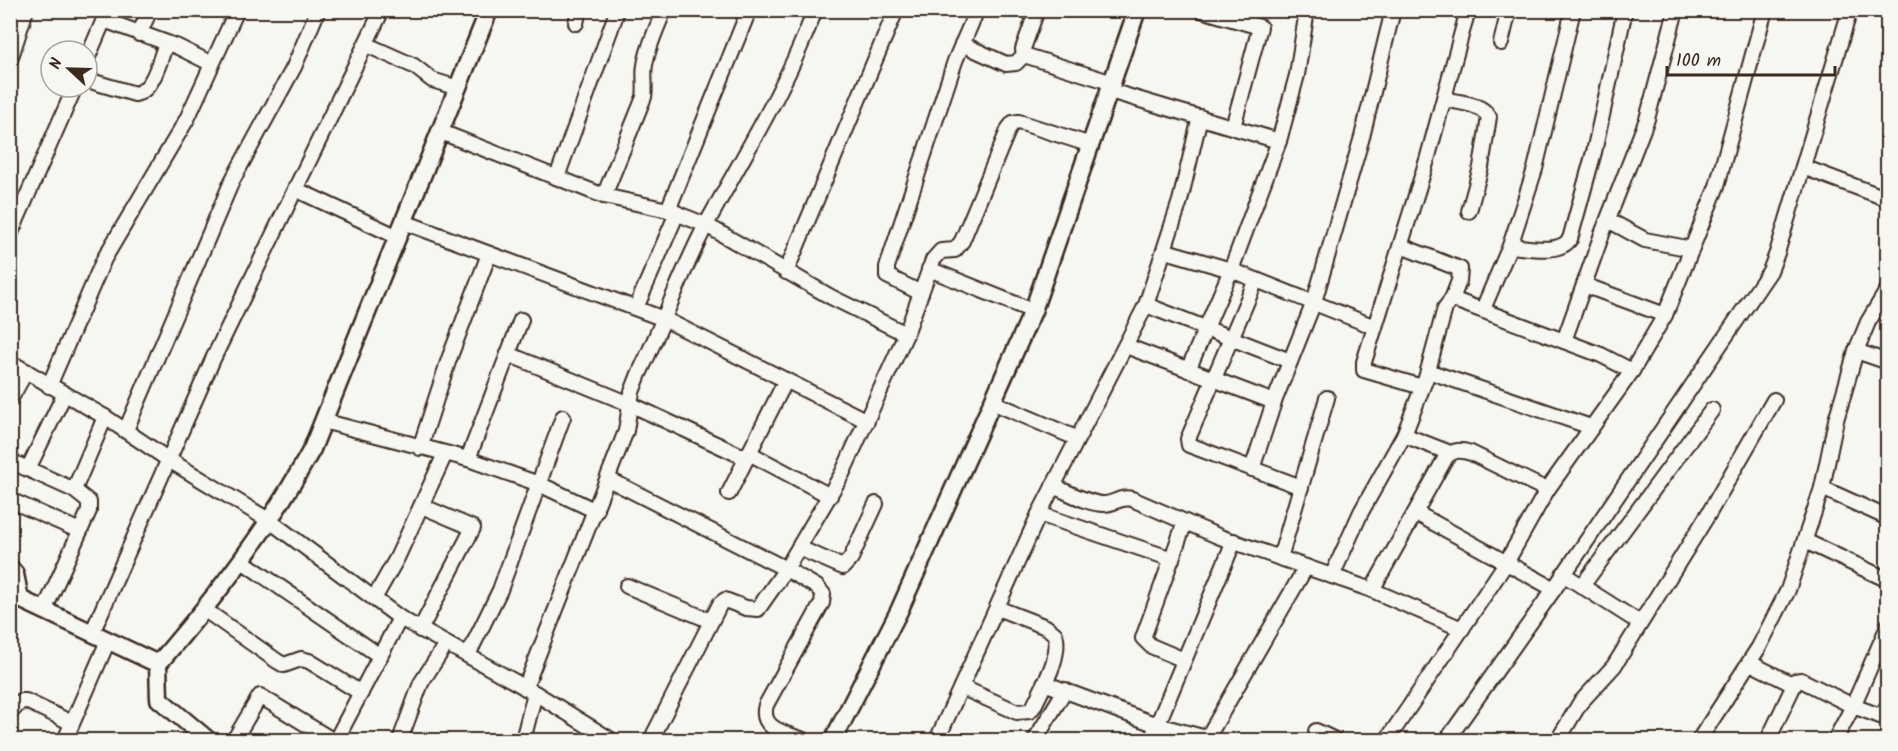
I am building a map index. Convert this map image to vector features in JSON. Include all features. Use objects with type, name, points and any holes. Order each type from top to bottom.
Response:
[{"type":"street","points":[[10,60],[26,10]]},
{"type":"street","points":[[139,34],[150,10]]},
{"type":"street","points":[[50,386],[104,259],[187,118],[237,10]]},
{"type":"street","points":[[126,430],[232,181],[294,67],[318,10]]},
{"type":"street","points":[[92,633],[213,359],[382,10]]},
{"type":"street","points":[[208,741],[159,699],[158,664],[205,610],[242,561],[270,521],[312,449],[489,10]]},
{"type":"street","points":[[604,196],[644,98],[647,83],[644,68],[649,47],[664,10]]},
{"type":"street","points":[[636,308],[749,10]]},
{"type":"street","points":[[523,741],[530,690],[626,431],[630,404],[639,374],[706,225],[760,131],[801,50],[815,10]]},
{"type":"street","points":[[786,272],[896,10]]},
{"type":"street","points":[[921,293],[892,281],[887,276],[887,267],[962,44],[977,10]]},
{"type":"street","points":[[1024,55],[1023,49],[1037,10]]},
{"type":"street","points":[[833,741],[899,611],[1033,311],[1137,10]]},
{"type":"street","points":[[1201,10],[1242,16],[1257,25],[1261,31],[1233,127]]},
{"type":"street","points":[[1188,370],[1231,270],[1280,141],[1297,75],[1307,10]]},
{"type":"street","points":[[1252,469],[1274,402],[1314,302],[1362,137],[1393,10]]},
{"type":"street","points":[[1422,387],[1364,370],[1364,362],[1401,246],[1468,10]]},
{"type":"street","points":[[1501,43],[1509,10]]},
{"type":"street","points":[[1483,309],[1510,246],[1535,169],[1573,10]]},
{"type":"street","points":[[1510,246],[1558,248],[1565,245],[1570,238],[1594,152],[1626,10]]},
{"type":"street","points":[[1564,341],[1647,119],[1676,10]]},
{"type":"street","points":[[1387,741],[1506,563],[1547,490],[1632,371],[1665,315],[1717,186],[1765,10]]},
{"type":"street","points":[[1447,741],[1554,589],[1770,271],[1850,10]]},
{"type":"street","points":[[96,39],[106,15],[139,34],[166,43],[212,64]]},
{"type":"street","points":[[557,177],[615,17]]},
{"type":"street","points":[[99,84],[135,94],[142,93],[148,87],[166,43]]},
{"type":"street","points":[[962,44],[1006,64],[1016,63],[1024,55]]},
{"type":"street","points":[[367,45],[414,66],[432,80],[458,88]]},
{"type":"street","points":[[1024,55],[1200,117],[1280,141]]},
{"type":"street","points":[[10,235],[70,99]]},
{"type":"street","points":[[1444,99],[1479,107],[1485,110],[1489,117],[1481,167],[1469,211]]},
{"type":"street","points":[[937,741],[1039,514],[1146,305],[1166,251],[1200,117]]},
{"type":"street","points":[[651,741],[720,604],[725,600],[746,608],[758,609],[786,569],[830,496],[906,334],[936,254],[955,250],[962,241],[1012,123],[1018,122],[1091,145]]},
{"type":"street","points":[[441,132],[604,196],[673,211],[706,225],[786,272],[906,334]]},
{"type":"street","points":[[1803,167],[1887,199]]},
{"type":"street","points":[[295,189],[401,229],[489,254],[664,319],[867,421]]},
{"type":"street","points":[[1608,220],[1645,240],[1692,249]]},
{"type":"street","points":[[1332,576],[1361,512],[1404,435],[1428,371],[1445,308],[1460,281],[1460,269],[1401,246]]},
{"type":"street","points":[[1166,251],[1231,270],[1375,327]]},
{"type":"street","points":[[420,448],[449,359],[489,254]]},
{"type":"street","points":[[929,269],[1033,311]]},
{"type":"street","points":[[1256,280],[1216,381],[1188,439],[1189,445],[1301,487]]},
{"type":"street","points":[[1584,285],[1665,315]]},
{"type":"street","points":[[1699,741],[1750,663],[1788,590],[1822,488],[1836,420],[1856,351],[1868,322],[1887,290]]},
{"type":"street","points":[[1452,299],[1564,341],[1632,371]]},
{"type":"street","points":[[1146,305],[1290,361]]},
{"type":"street","points":[[468,459],[520,320]]},
{"type":"street","points":[[1126,346],[1274,402]]},
{"type":"street","points":[[1856,351],[1887,362]]},
{"type":"street","points":[[508,354],[748,455],[830,496]]},
{"type":"street","points":[[10,362],[63,395],[105,417],[169,460],[270,521],[375,597],[400,618],[530,690],[611,741]]},
{"type":"street","points":[[10,400],[26,371]]},
{"type":"street","points":[[1428,371],[1591,427]]},
{"type":"street","points":[[729,493],[786,380]]},
{"type":"street","points":[[28,469],[63,395]]},
{"type":"street","points":[[1280,558],[1328,398]]},
{"type":"street","points":[[1558,741],[1580,702],[1614,666],[1710,513],[1774,400]]},
{"type":"street","points":[[992,402],[1076,438]]},
{"type":"street","points":[[1582,586],[1712,410]]},
{"type":"street","points":[[74,490],[105,417]]},
{"type":"street","points":[[468,655],[490,614],[562,417]]},
{"type":"street","points":[[323,421],[468,459],[539,484],[596,511]]},
{"type":"street","points":[[1404,435],[1450,453],[1460,450],[1472,453],[1547,490]]},
{"type":"street","points":[[1372,590],[1450,453]]},
{"type":"street","points":[[375,597],[398,558],[445,454]]},
{"type":"street","points":[[10,461],[74,490],[90,502],[89,511],[44,611]]},
{"type":"street","points":[[608,479],[786,569],[817,587],[823,594],[822,603],[763,715],[766,723],[774,729],[803,741]]},
{"type":"street","points":[[1053,486],[1100,504],[1112,503],[1125,497],[1132,499],[1234,541],[1372,590],[1462,629]]},
{"type":"street","points":[[1822,488],[1887,518]]},
{"type":"street","points":[[10,500],[80,531]]},
{"type":"street","points":[[799,548],[843,567],[852,558],[876,504]]},
{"type":"street","points":[[420,630],[473,528],[422,506]]},
{"type":"street","points":[[1416,513],[1554,589]]},
{"type":"street","points":[[1039,514],[1172,559]]},
{"type":"street","points":[[1184,660],[1151,646],[1143,638],[1185,522]]},
{"type":"street","points":[[1151,741],[1234,541]]},
{"type":"street","points":[[1805,541],[1887,580]]},
{"type":"street","points":[[242,561],[380,656]]},
{"type":"street","points":[[1044,683],[1157,725],[1209,740],[1306,567]]},
{"type":"street","points":[[10,568],[15,574],[20,600],[158,664]]},
{"type":"street","points":[[1563,574],[1640,623]]},
{"type":"street","points":[[627,586],[711,621]]},
{"type":"street","points":[[961,687],[1023,713],[1030,711],[1034,706],[1057,647],[1055,634],[1046,627],[998,608]]},
{"type":"street","points":[[205,610],[284,665],[301,659],[309,661],[361,693]]},
{"type":"street","points":[[336,741],[400,618]]},
{"type":"street","points":[[1835,741],[1887,626]]},
{"type":"street","points":[[65,741],[107,642]]},
{"type":"street","points":[[400,741],[421,683],[446,644]]},
{"type":"street","points":[[1750,663],[1794,685]]},
{"type":"street","points":[[1768,741],[1795,681],[1801,680],[1852,706],[1880,716],[1887,706]]},
{"type":"street","points":[[1035,741],[1065,690]]},
{"type":"street","points":[[234,741],[260,696],[332,741]]},
{"type":"street","points":[[10,712],[21,700],[72,723]]},
{"type":"street","points":[[1316,731],[1335,741]]}]
